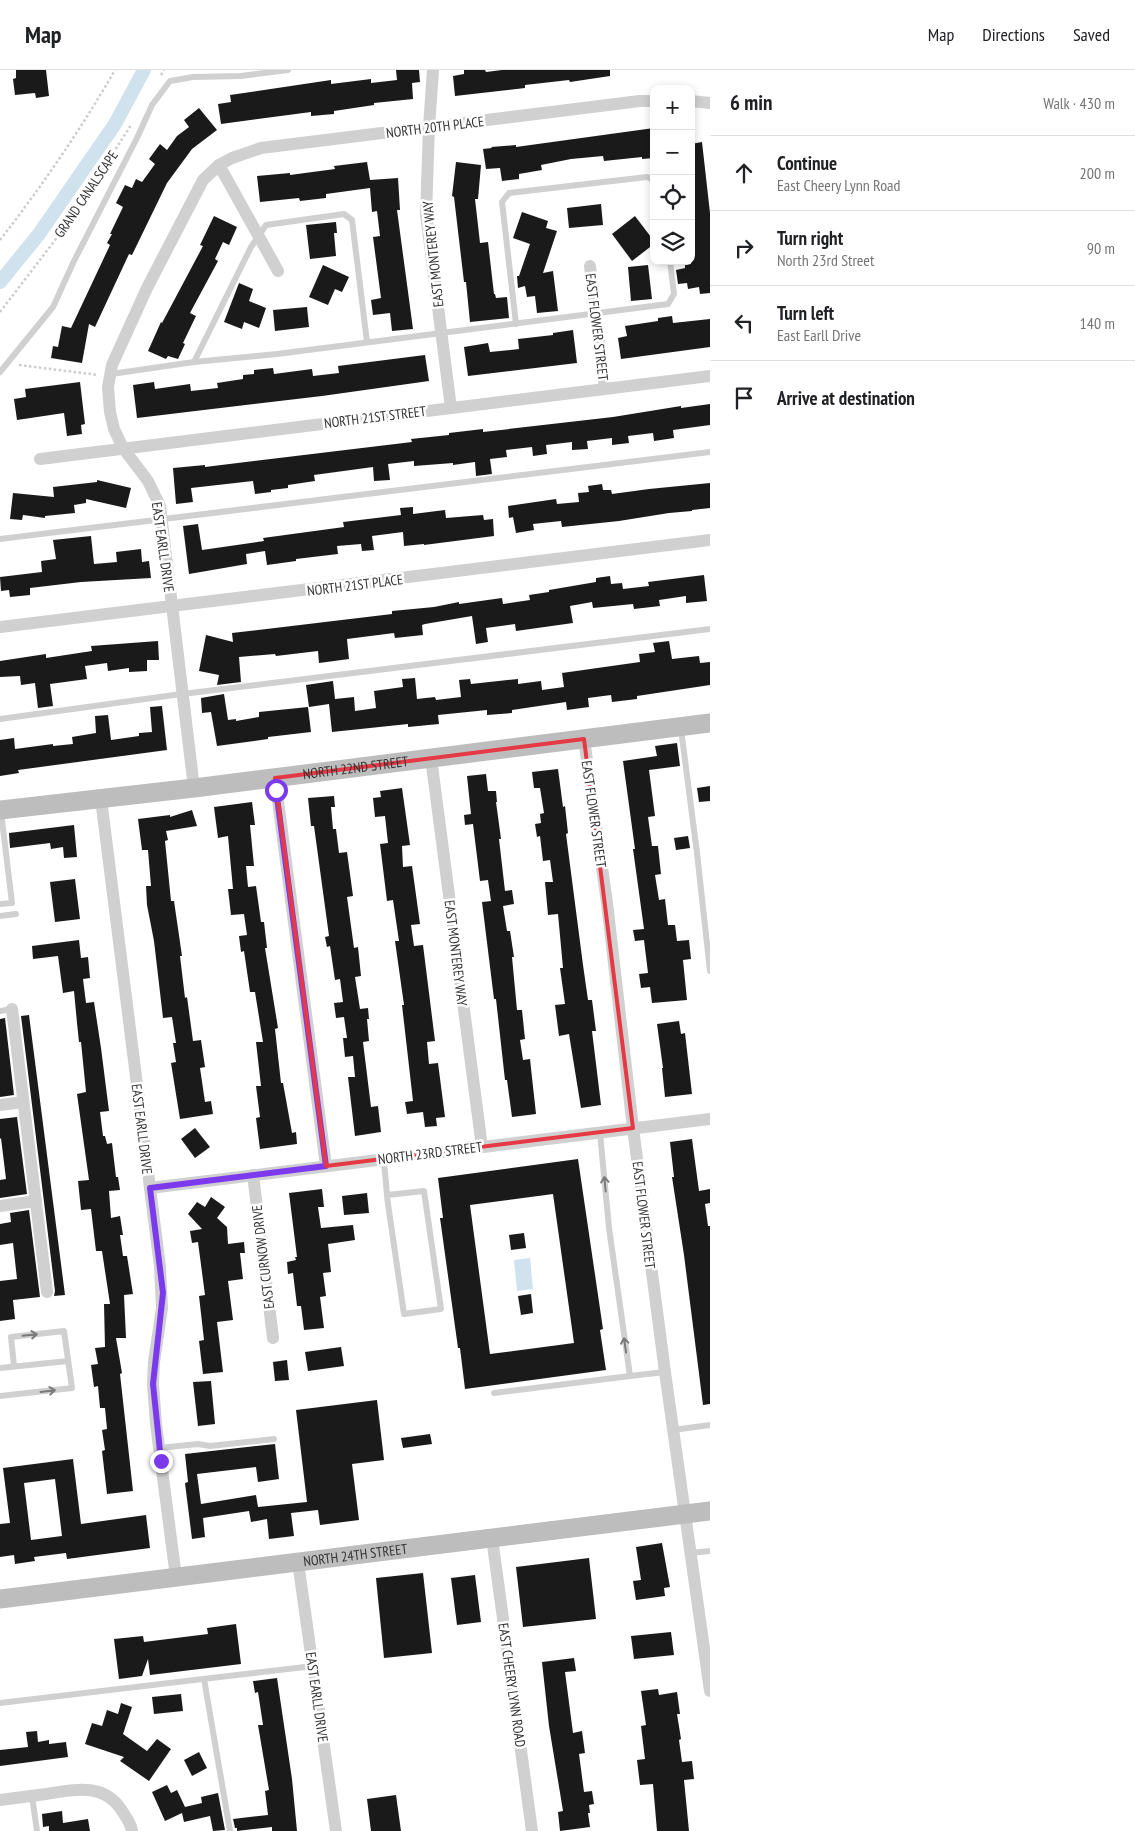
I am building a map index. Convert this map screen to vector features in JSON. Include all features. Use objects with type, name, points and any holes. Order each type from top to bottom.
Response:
[{"type":"street","name":"EAST MONTEREY WAY","points":[[433,70],[426,214],[451,408]]},
{"type":"street","name":"NORTH 20TH PLACE","points":[[219,165],[240,154],[261,148],[650,101]]},
{"type":"street","points":[[695,101],[710,103]]},
{"type":"street","points":[[219,165],[278,271]]},
{"type":"street","name":"EAST EARLL DRIVE","points":[[194,788],[160,506],[154,491],[123,448],[114,429],[110,412],[108,387],[103,374],[112,365],[147,288],[192,198],[203,180],[219,165]]},
{"type":"street","name":"EAST FLOWER STREET","points":[[590,266],[605,388]]},
{"type":"street","name":"NORTH 21ST STREET","points":[[40,459],[710,376]]},
{"type":"street","name":"NORTH 21ST PLACE","points":[[0,628],[710,540]]},
{"type":"street","name":"NORTH 22ND STREET","points":[[0,810],[710,724]]},
{"type":"street","name":"EAST FLOWER STREET","points":[[584,739],[607,903],[633,1128],[665,1372],[710,1691]]},
{"type":"street","name":"EAST MONTEREY WAY","points":[[431,758],[482,1147]]},
{"type":"street","points":[[275,778],[326,1166]]},
{"type":"street","name":"EAST EARLL DRIVE","points":[[101,799],[163,1293],[153,1384],[176,1577]]},
{"type":"street","points":[[6,1010],[23,1102],[47,1292]]},
{"type":"street","points":[[0,1105],[23,1102]]},
{"type":"street","name":"NORTH 23RD STREET","points":[[150,1188],[710,1119]]},
{"type":"street","name":"EAST CURNOW DRIVE","points":[[253,1175],[273,1338]]},
{"type":"street","points":[[0,1206],[36,1201]]},
{"type":"street","name":"NORTH 24TH STREET","points":[[0,1599],[710,1511]]},
{"type":"street","name":"EAST CHEERY LYNN ROAD","points":[[492,1538],[532,1831]]},
{"type":"street","name":"EAST EARLL DRIVE","points":[[298,1562],[336,1831]]},
{"type":"street","points":[[0,1800],[81,1789],[95,1791],[108,1796],[119,1804],[131,1825],[132,1831]]},
{"type":"lane","points":[[0,372],[53,308],[74,261],[137,138],[152,104],[170,81],[241,76],[288,70]]},
{"type":"lane","points":[[516,324],[502,202],[508,193],[647,177],[650,178]]},
{"type":"lane","points":[[194,362],[251,247],[266,224],[344,214],[352,220],[368,342]]},
{"type":"lane","points":[[103,374],[442,334],[668,304],[674,294],[670,265]]},
{"type":"lane","points":[[0,539],[710,452]]},
{"type":"lane","points":[[0,719],[183,694],[710,630]]},
{"type":"lane","points":[[681,727],[710,971]]},
{"type":"lane","points":[[0,810],[12,903],[0,904]]},
{"type":"lane","points":[[0,916],[16,914]]},
{"type":"lane","points":[[600,1132],[609,1228],[630,1376]]},
{"type":"lane","points":[[383,1159],[387,1195],[404,1314],[441,1309],[424,1191],[387,1195]]},
{"type":"lane","points":[[0,1396],[72,1388],[64,1331],[11,1337],[14,1366]]},
{"type":"lane","points":[[0,1368],[68,1361]]},
{"type":"lane","points":[[494,1393],[665,1372]]},
{"type":"lane","points":[[673,1430],[710,1425]]},
{"type":"lane","points":[[160,1448],[198,1444],[210,1446],[274,1439]]},
{"type":"lane","points":[[691,1553],[710,1551]]},
{"type":"lane","points":[[0,1704],[313,1666]]},
{"type":"lane","points":[[204,1679],[230,1831]]},
{"type":"lane","points":[[32,1796],[36,1831]]},
{"type":"path","points":[[0,240],[57,163],[115,70]]},
{"type":"path","points":[[160,78],[164,70]]},
{"type":"path","name":"GRAND CANALSCAPE","points":[[0,312],[72,218],[132,123]]},
{"type":"path","points":[[16,364],[103,374]]},
{"type":"highlighted area","points":[[584,739],[633,1128],[326,1166],[275,778]]},
{"type":"water","points":[[530,1258],[533,1289],[517,1291],[514,1260]]},
{"type":"building","points":[[16,70],[46,70],[49,96],[36,98],[35,93],[15,95],[13,79],[16,78]]},
{"type":"building","points":[[396,70],[419,70],[420,82],[412,83],[413,99],[374,103],[374,105],[334,111],[334,114],[311,116],[311,112],[221,124],[218,104],[231,102],[230,95],[331,80],[331,84],[371,79],[371,83],[397,80]]},
{"type":"building","points":[[464,70],[485,70],[486,72],[502,70],[610,70],[610,76],[570,82],[569,80],[525,85],[525,88],[455,96],[453,76],[464,74]]},
{"type":"building","points":[[199,108],[217,130],[192,149],[167,183],[132,255],[129,254],[95,327],[89,324],[82,363],[51,358],[53,346],[58,347],[62,326],[71,328],[110,245],[107,243],[112,234],[110,234],[123,207],[116,203],[125,185],[132,188],[136,179],[142,182],[155,164],[149,159],[160,144],[167,150],[177,136],[189,127],[184,120]]},
{"type":"building","points":[[650,129],[650,158],[642,159],[642,157],[604,161],[603,156],[571,159],[541,165],[542,170],[519,174],[519,179],[502,181],[500,168],[486,169],[483,149],[516,145],[516,147]]},
{"type":"building","points":[[702,142],[710,213],[710,293],[700,294],[699,287],[688,289],[687,283],[678,284],[676,270],[685,268],[685,265],[695,265],[695,143]]},
{"type":"building","points":[[367,162],[370,180],[398,178],[400,210],[397,210],[413,329],[392,331],[390,313],[373,315],[371,300],[381,298],[373,237],[380,236],[377,211],[372,212],[370,188],[326,194],[326,198],[300,201],[299,198],[260,202],[257,176],[290,173],[290,175],[335,169],[334,166]]},
{"type":"building","points":[[456,162],[481,165],[478,199],[475,199],[480,243],[488,242],[494,294],[496,298],[507,297],[509,318],[470,322],[454,197],[452,196]]},
{"type":"building","points":[[601,204],[603,225],[569,228],[567,208]]},
{"type":"building","points":[[522,212],[548,221],[546,228],[557,231],[543,273],[553,271],[558,311],[537,313],[535,296],[527,297],[525,286],[518,288],[517,276],[519,276],[530,244],[513,238]]},
{"type":"building","points":[[214,216],[237,227],[229,245],[223,242],[215,259],[218,261],[190,313],[196,316],[183,343],[185,344],[178,359],[168,356],[166,359],[148,351],[161,322],[203,246],[200,245]]},
{"type":"building","points":[[635,216],[650,236],[650,247],[632,261],[612,234]]},
{"type":"building","points":[[336,222],[337,233],[334,233],[336,256],[310,259],[306,225]]},
{"type":"building","points":[[323,265],[349,277],[342,292],[335,289],[328,305],[309,297]]},
{"type":"building","points":[[648,265],[652,299],[631,301],[628,267]]},
{"type":"building","points":[[239,283],[253,289],[249,301],[266,308],[259,328],[244,322],[242,329],[224,322]]},
{"type":"building","points":[[307,307],[309,327],[275,331],[273,310]]},
{"type":"building","points":[[672,316],[673,323],[710,319],[710,347],[621,359],[618,338],[627,336],[625,326],[658,321],[658,318]]},
{"type":"building","points":[[573,330],[577,363],[468,376],[464,347],[488,343],[490,352],[519,349],[518,339],[553,335],[553,333]]},
{"type":"building","points":[[425,355],[429,381],[137,418],[133,385],[154,382],[155,389],[190,384],[191,391],[218,388],[217,383],[243,379],[243,375],[254,374],[254,370],[273,368],[274,374],[312,369],[313,376],[339,373],[338,366]]},
{"type":"building","points":[[80,382],[85,424],[81,425],[82,434],[67,436],[64,413],[17,420],[14,399],[26,397],[25,389]]},
{"type":"building","points":[[710,404],[710,425],[673,430],[674,438],[654,441],[653,433],[628,436],[629,443],[612,445],[612,438],[587,441],[588,449],[572,450],[572,442],[546,445],[547,454],[533,456],[532,447],[506,450],[507,457],[490,459],[492,474],[476,476],[475,462],[453,465],[453,463],[414,466],[414,461],[388,464],[390,480],[374,481],[373,467],[314,475],[315,481],[288,485],[288,488],[255,494],[253,481],[191,488],[193,502],[176,504],[173,468],[205,465],[205,467],[412,442],[411,439],[449,435],[449,433],[483,429],[483,432],[613,417],[681,406],[681,408]]},
{"type":"building","points":[[97,480],[131,488],[126,508],[86,499],[86,503],[74,505],[75,513],[45,516],[45,518],[23,515],[22,520],[10,519],[13,493],[54,497],[53,487],[97,482]]},
{"type":"building","points":[[710,483],[710,508],[562,527],[561,521],[533,524],[534,530],[516,533],[513,517],[509,518],[508,506],[556,499],[557,504],[579,502],[578,493],[589,492],[588,486],[602,484],[603,490],[611,490],[612,494]]},
{"type":"building","points":[[413,507],[413,514],[445,510],[446,518],[483,515],[484,520],[493,519],[494,536],[404,546],[403,532],[372,536],[374,550],[362,551],[361,544],[337,546],[338,554],[267,565],[265,551],[246,554],[247,564],[189,574],[183,526],[198,524],[202,550],[264,541],[263,538],[344,527],[343,522],[401,515],[400,508]]},
{"type":"building","points":[[91,536],[94,564],[117,562],[116,552],[141,549],[142,562],[149,561],[151,578],[81,582],[30,588],[30,595],[10,597],[9,590],[1,591],[0,577],[42,572],[41,561],[56,559],[53,540]]},
{"type":"building","points":[[704,575],[707,601],[686,603],[686,596],[659,600],[660,606],[634,609],[633,604],[593,608],[592,602],[570,606],[573,623],[516,631],[515,624],[486,628],[488,642],[476,644],[472,616],[422,625],[423,635],[395,638],[394,633],[347,639],[349,659],[319,663],[318,651],[276,656],[275,654],[239,657],[241,682],[217,685],[219,675],[199,671],[206,635],[233,642],[232,633],[392,614],[392,611],[434,607],[459,602],[459,604],[502,598],[503,604],[530,600],[529,595],[596,582],[596,578],[610,576],[611,584],[622,583],[623,589],[649,586],[648,582]]},
{"type":"building","points":[[158,641],[159,660],[147,660],[147,671],[129,672],[129,668],[108,671],[107,663],[85,666],[87,679],[50,684],[53,706],[38,708],[35,683],[21,685],[20,676],[0,677],[0,661],[46,654],[46,658],[92,651],[91,646]]},
{"type":"building","points":[[669,641],[672,659],[699,656],[700,663],[710,662],[710,685],[637,696],[637,699],[612,702],[611,695],[588,698],[589,707],[567,710],[566,702],[512,710],[512,713],[487,715],[487,710],[438,715],[439,724],[408,727],[408,724],[332,732],[329,704],[309,707],[306,685],[333,681],[335,699],[354,697],[355,711],[376,708],[374,691],[403,687],[402,679],[415,678],[417,699],[435,697],[436,700],[461,697],[459,680],[470,679],[471,684],[518,679],[518,684],[541,681],[542,690],[564,687],[562,673],[640,662],[639,654],[655,652],[653,643]]},
{"type":"building","points":[[224,694],[228,720],[236,719],[236,721],[259,717],[259,712],[308,707],[311,732],[217,746],[211,712],[202,713],[201,698]]},
{"type":"building","points":[[162,706],[167,750],[18,770],[19,773],[0,776],[0,740],[14,738],[15,749],[53,744],[53,746],[73,744],[72,737],[96,733],[95,716],[108,715],[111,740],[139,736],[139,733],[152,732],[150,707]]},
{"type":"building","points":[[677,743],[680,766],[649,770],[655,816],[648,817],[652,846],[658,846],[661,874],[655,875],[659,900],[665,899],[668,925],[675,925],[677,941],[689,940],[691,959],[683,960],[687,1000],[652,1003],[650,987],[641,988],[639,974],[648,973],[644,940],[635,941],[633,930],[644,929],[623,761],[657,756],[655,746]]},
{"type":"building","points":[[558,769],[563,807],[565,806],[568,833],[566,834],[588,1000],[592,1000],[596,1031],[592,1031],[601,1105],[581,1108],[569,1034],[559,1036],[555,1005],[565,1004],[560,968],[563,968],[558,914],[548,915],[545,882],[553,882],[550,860],[543,861],[540,836],[537,837],[535,824],[541,823],[540,814],[544,813],[540,788],[534,788],[532,772]]},
{"type":"building","points":[[486,774],[488,791],[496,791],[505,891],[512,890],[514,904],[503,906],[507,931],[510,931],[514,957],[512,957],[517,1010],[522,1010],[525,1039],[520,1040],[523,1060],[530,1059],[536,1114],[512,1117],[507,1080],[505,1080],[482,902],[491,901],[488,880],[480,881],[473,824],[465,825],[464,815],[471,814],[467,776]]},
{"type":"building","points":[[710,786],[710,801],[699,802],[697,788]]},
{"type":"building","points":[[402,788],[410,845],[402,846],[403,867],[412,866],[420,924],[411,925],[414,946],[423,945],[435,1041],[427,1042],[429,1064],[438,1063],[445,1117],[436,1118],[437,1126],[425,1127],[423,1112],[407,1114],[405,1102],[413,1101],[402,1005],[404,1005],[395,941],[399,941],[393,900],[387,901],[380,844],[388,843],[385,816],[375,817],[373,798],[381,797],[380,791]]},
{"type":"building","points":[[334,796],[335,807],[331,807],[333,829],[336,829],[339,853],[347,852],[353,896],[347,897],[354,948],[358,947],[361,976],[355,977],[360,1009],[368,1008],[369,1041],[363,1042],[371,1107],[378,1106],[381,1132],[355,1136],[348,1077],[355,1077],[353,1056],[345,1057],[343,1038],[347,1038],[344,1017],[336,1018],[334,1003],[343,1002],[340,979],[335,980],[330,946],[327,947],[325,937],[329,936],[314,826],[311,826],[308,798]]},
{"type":"building","points":[[252,802],[255,825],[250,825],[254,866],[246,866],[248,887],[256,886],[261,922],[264,922],[267,948],[265,948],[278,1028],[275,1029],[281,1083],[283,1083],[292,1133],[296,1132],[297,1144],[260,1149],[256,1118],[260,1117],[256,1086],[261,1086],[256,1042],[263,1042],[255,992],[250,992],[244,951],[241,952],[239,936],[247,935],[244,914],[231,915],[228,889],[233,889],[228,836],[218,838],[214,807]]},
{"type":"building","points":[[192,810],[197,826],[166,831],[168,840],[165,841],[171,901],[174,901],[182,956],[180,956],[185,998],[187,997],[193,1041],[201,1040],[205,1067],[200,1068],[205,1102],[211,1101],[213,1114],[180,1119],[171,1063],[176,1062],[173,1043],[176,1043],[172,1017],[163,1018],[154,941],[147,905],[146,886],[151,886],[148,850],[142,850],[138,819],[170,815],[170,817]]},
{"type":"building","points":[[74,825],[77,857],[64,858],[63,847],[51,849],[50,843],[10,848],[9,833]]},
{"type":"building","points":[[688,836],[690,848],[676,850],[674,838]]},
{"type":"building","points":[[75,879],[80,919],[55,922],[50,882]]},
{"type":"building","points":[[79,940],[81,958],[88,957],[90,978],[83,979],[86,1003],[94,1002],[109,1111],[100,1112],[103,1136],[105,1136],[107,1144],[112,1143],[116,1177],[118,1177],[120,1190],[109,1191],[111,1218],[120,1216],[123,1235],[120,1235],[123,1256],[127,1256],[133,1294],[124,1295],[126,1338],[116,1338],[122,1373],[120,1374],[133,1491],[107,1494],[102,1451],[105,1450],[102,1430],[107,1429],[105,1408],[100,1408],[98,1386],[94,1387],[91,1365],[98,1364],[95,1348],[105,1347],[104,1304],[110,1304],[102,1251],[96,1251],[91,1209],[81,1210],[78,1181],[89,1180],[77,1094],[86,1092],[81,1042],[79,1042],[74,991],[63,993],[58,956],[33,959],[32,946]]},
{"type":"building","points":[[29,1015],[65,1295],[54,1296],[55,1291],[21,1016]]},
{"type":"building","points":[[5,1018],[14,1095],[0,1097],[0,1019]]},
{"type":"building","points":[[679,1021],[681,1034],[685,1033],[692,1094],[665,1097],[657,1024]]},
{"type":"building","points":[[17,1117],[27,1194],[0,1198],[0,1180],[6,1179],[0,1139],[0,1119]]},
{"type":"building","points":[[195,1128],[210,1147],[195,1158],[181,1139]]},
{"type":"building","points":[[692,1139],[699,1191],[710,1189],[710,1203],[705,1204],[708,1226],[710,1226],[710,1404],[703,1405],[672,1177],[674,1177],[670,1142]]},
{"type":"building","points":[[578,1159],[603,1329],[600,1330],[606,1370],[465,1389],[440,1218],[443,1218],[438,1178]],"holes":[[[553,1194],[574,1343],[490,1354],[470,1205]]]},
{"type":"building","points":[[322,1189],[324,1207],[318,1207],[321,1228],[353,1225],[355,1240],[328,1244],[331,1272],[323,1273],[326,1296],[320,1297],[324,1328],[304,1330],[301,1306],[297,1306],[293,1273],[288,1274],[287,1262],[296,1260],[295,1257],[297,1257],[289,1193]]},
{"type":"building","points":[[367,1193],[369,1213],[344,1215],[342,1196]]},
{"type":"building","points":[[211,1197],[225,1207],[217,1218],[227,1227],[228,1244],[244,1242],[245,1253],[240,1253],[243,1279],[228,1281],[233,1320],[217,1322],[223,1372],[203,1374],[199,1341],[204,1340],[199,1296],[205,1295],[198,1242],[192,1243],[190,1231],[202,1229],[188,1214],[197,1202],[205,1207]]},
{"type":"building","points":[[29,1210],[40,1297],[13,1300],[15,1319],[0,1321],[0,1281],[17,1279],[13,1243],[0,1245],[0,1224],[11,1222],[10,1213]]},
{"type":"building","points":[[524,1233],[526,1248],[511,1250],[509,1235]]},
{"type":"building","points":[[531,1294],[533,1313],[521,1315],[518,1296]]},
{"type":"building","points":[[341,1347],[344,1366],[308,1371],[305,1352]]},
{"type":"building","points":[[287,1360],[289,1380],[275,1381],[273,1362]]},
{"type":"building","points":[[211,1381],[215,1424],[198,1426],[193,1382]]},
{"type":"building","points":[[377,1400],[384,1460],[352,1464],[359,1520],[320,1525],[318,1510],[291,1513],[294,1536],[269,1539],[267,1519],[251,1522],[249,1511],[203,1518],[205,1537],[192,1539],[185,1483],[188,1482],[185,1454],[275,1444],[279,1479],[258,1482],[256,1467],[197,1474],[201,1504],[256,1495],[258,1507],[307,1502],[296,1410]]},
{"type":"building","points":[[430,1434],[432,1444],[403,1448],[401,1438]]},
{"type":"building","points":[[73,1459],[81,1524],[146,1515],[150,1548],[67,1559],[66,1553],[34,1557],[35,1561],[15,1564],[14,1555],[0,1557],[0,1524],[10,1523],[3,1468]],"holes":[[[55,1479],[62,1536],[31,1540],[24,1483]]]},
{"type":"building","points":[[662,1543],[670,1587],[664,1588],[665,1596],[636,1600],[633,1581],[641,1580],[636,1547]]},
{"type":"building","points":[[589,1558],[596,1619],[523,1627],[516,1567]]},
{"type":"building","points":[[423,1573],[432,1653],[384,1658],[376,1578]]},
{"type":"building","points":[[475,1575],[481,1622],[457,1625],[451,1578]]},
{"type":"building","points":[[236,1624],[241,1664],[150,1675],[148,1659],[142,1676],[119,1679],[114,1639],[143,1636],[144,1642],[208,1634],[207,1628]]},
{"type":"building","points":[[671,1632],[674,1655],[634,1659],[631,1636]]},
{"type":"building","points":[[574,1658],[576,1671],[565,1672],[573,1733],[582,1731],[585,1753],[579,1754],[584,1792],[592,1791],[594,1804],[589,1805],[590,1827],[560,1831],[558,1812],[563,1811],[549,1726],[542,1662]]},
{"type":"building","points":[[277,1678],[292,1779],[297,1831],[272,1831],[272,1827],[237,1831],[233,1819],[268,1815],[265,1791],[269,1790],[258,1725],[263,1725],[258,1692],[255,1693],[253,1681]]},
{"type":"building","points":[[658,1689],[659,1695],[677,1692],[680,1714],[677,1714],[682,1762],[692,1761],[694,1779],[684,1780],[689,1831],[657,1831],[653,1784],[640,1785],[637,1760],[645,1759],[641,1726],[646,1725],[641,1691]]},
{"type":"building","points":[[181,1694],[183,1711],[154,1714],[152,1697]]},
{"type":"building","points":[[121,1703],[132,1707],[123,1734],[147,1751],[157,1739],[171,1749],[149,1781],[120,1761],[124,1757],[85,1744],[92,1723],[102,1726],[107,1710],[118,1714]]},
{"type":"building","points":[[37,1731],[38,1742],[49,1740],[49,1744],[66,1742],[68,1757],[0,1766],[0,1750],[28,1747],[26,1732]]},
{"type":"building","points":[[199,1752],[207,1768],[192,1776],[184,1760]]},
{"type":"building","points":[[167,1785],[171,1793],[177,1790],[185,1807],[202,1803],[201,1797],[218,1793],[225,1830],[213,1831],[210,1816],[184,1822],[182,1813],[165,1821],[152,1792]]},
{"type":"building","points":[[396,1795],[401,1831],[371,1831],[367,1799]]},
{"type":"building","points":[[62,1811],[63,1823],[88,1819],[90,1831],[49,1831],[49,1826],[43,1827],[42,1814]]},
{"type":"waterway","points":[[0,282],[39,234],[115,124],[144,70]]},
{"type":"route","points":[[161,1461],[153,1384],[163,1293],[150,1188],[326,1166],[276,790]]}]
